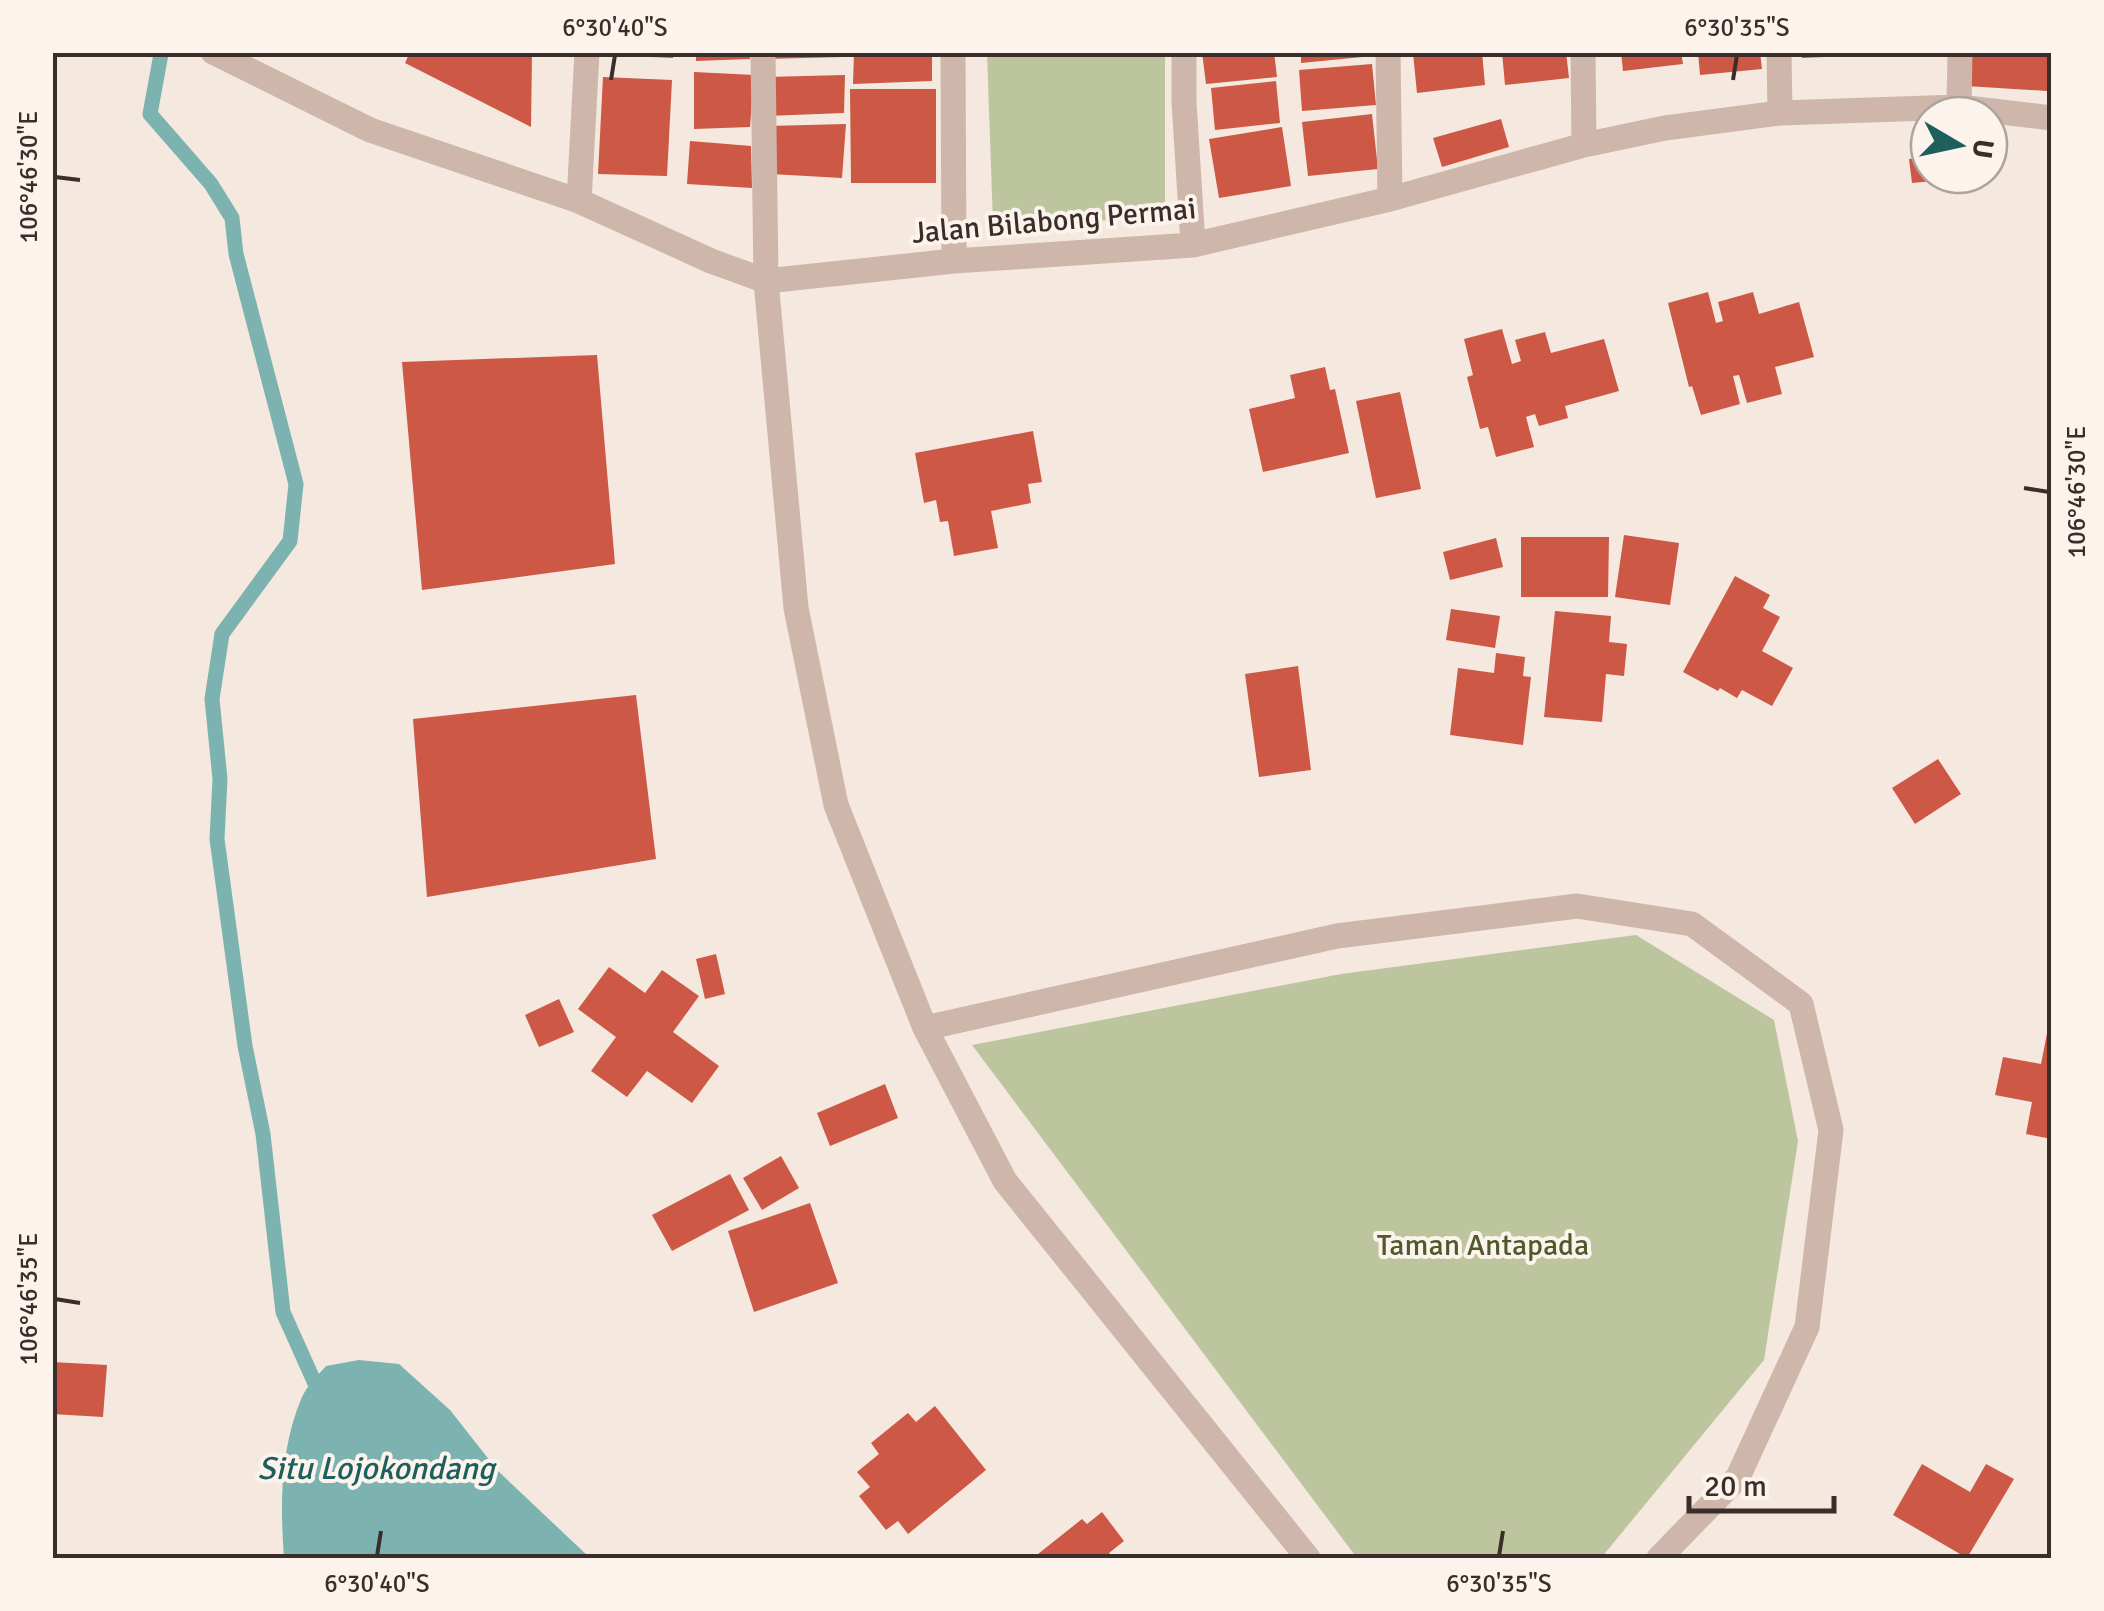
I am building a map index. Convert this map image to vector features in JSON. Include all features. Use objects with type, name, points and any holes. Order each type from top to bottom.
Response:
[{"type":"street","name":"Jalan Bilabong Permai","points":[[212,52],[370,130],[580,202],[766,281],[954,261],[1193,245],[1665,128],[1780,114],[1909,109]]},
{"type":"street","points":[[580,202],[586,52]]},
{"type":"street","points":[[763,52],[766,281],[796,608],[836,805],[924,1028],[1005,1180],[1308,1558]]},
{"type":"street","points":[[953,52],[954,261]]},
{"type":"street","points":[[1184,52],[1193,245]]},
{"type":"street","points":[[1388,52],[1390,199]]},
{"type":"street","points":[[1583,52],[1584,145]]},
{"type":"street","points":[[1779,52],[1780,114]]},
{"type":"street","points":[[1959,95],[1960,52]]},
{"type":"street","name":"Jalan Bilabong Permai","points":[[2009,113],[2052,118]]},
{"type":"street","points":[[924,1028],[1337,936],[1577,906],[1692,924],[1800,1004],[1832,1130],[1808,1327],[1738,1477],[1660,1558]]},
{"type":"green space","points":[[987,53],[1165,53],[1165,219],[993,223]]},
{"type":"green space","name":"Taman Antapada","points":[[1636,935],[1774,1020],[1798,1141],[1764,1360],[1601,1558],[1357,1558],[972,1045],[1341,974]]},
{"type":"water","name":"Situ Lojokondang","points":[[359,1360],[399,1364],[450,1410],[498,1471],[590,1558],[284,1558],[283,1476],[289,1436],[302,1397],[326,1366]]},
{"type":"building","points":[[410,52],[532,52],[531,127],[405,63]]},
{"type":"building","points":[[630,52],[673,52],[673,58],[630,56]]},
{"type":"building","points":[[696,52],[750,52],[750,59],[696,61]]},
{"type":"building","points":[[765,52],[843,52],[843,57],[765,59]]},
{"type":"building","points":[[854,52],[932,52],[932,81],[853,84]]},
{"type":"building","points":[[1202,52],[1274,52],[1277,77],[1206,84]]},
{"type":"building","points":[[1301,52],[1372,52],[1373,56],[1301,63]]},
{"type":"building","points":[[1482,52],[1485,85],[1417,93],[1413,53]]},
{"type":"building","points":[[1502,52],[1566,52],[1569,78],[1505,85]]},
{"type":"building","points":[[1621,52],[1681,52],[1683,64],[1623,71]]},
{"type":"building","points":[[1698,52],[1760,52],[1762,69],[1700,75]]},
{"type":"building","points":[[1801,52],[1846,52],[1847,56],[1802,58]]},
{"type":"building","points":[[1968,52],[2050,52],[2047,91],[1966,86]]},
{"type":"building","points":[[1372,64],[1376,105],[1302,111],[1299,70]]},
{"type":"building","points":[[694,72],[754,75],[750,127],[694,129]]},
{"type":"building","points":[[845,75],[844,113],[766,116],[766,77]]},
{"type":"building","points":[[603,77],[672,80],[667,176],[598,174]]},
{"type":"building","points":[[1276,81],[1280,123],[1215,130],[1211,88]]},
{"type":"building","points":[[850,89],[936,89],[936,183],[851,183]]},
{"type":"building","points":[[1372,114],[1378,169],[1308,176],[1302,122]]},
{"type":"building","points":[[1501,119],[1509,147],[1442,167],[1433,138]]},
{"type":"building","points":[[846,124],[842,178],[771,174],[768,126]]},
{"type":"building","points":[[1282,127],[1291,186],[1219,198],[1209,139]]},
{"type":"building","points":[[690,141],[751,146],[752,188],[687,184]]},
{"type":"building","points":[[1708,292],[1716,323],[1723,321],[1718,302],[1753,292],[1759,314],[1799,302],[1814,357],[1775,367],[1782,394],[1747,403],[1739,375],[1733,376],[1740,404],[1701,415],[1692,386],[1689,387],[1668,303]]},
{"type":"building","points":[[1502,329],[1512,364],[1521,361],[1515,340],[1545,332],[1551,353],[1604,339],[1619,391],[1565,406],[1568,418],[1539,426],[1535,414],[1526,417],[1534,447],[1496,457],[1488,427],[1480,429],[1467,377],[1473,375],[1464,339]]},
{"type":"building","points":[[597,355],[615,564],[422,590],[402,362]]},
{"type":"building","points":[[1325,367],[1330,390],[1335,389],[1349,453],[1263,472],[1249,409],[1295,398],[1290,375]]},
{"type":"building","points":[[1400,392],[1421,489],[1376,498],[1356,401]]},
{"type":"building","points":[[1033,431],[1042,482],[1028,484],[1031,503],[991,511],[998,548],[954,556],[948,521],[940,522],[936,500],[924,503],[915,453]]},
{"type":"building","points":[[1624,535],[1679,543],[1670,605],[1615,597]]},
{"type":"building","points":[[1521,537],[1609,537],[1608,597],[1521,597]]},
{"type":"building","points":[[1496,538],[1503,567],[1450,580],[1443,552]]},
{"type":"building","points":[[1735,576],[1770,595],[1763,608],[1780,617],[1762,651],[1793,668],[1772,706],[1742,690],[1737,698],[1720,688],[1718,691],[1683,672]]},
{"type":"building","points":[[1451,609],[1500,616],[1495,648],[1446,640]]},
{"type":"building","points":[[1555,611],[1611,616],[1609,642],[1627,644],[1624,676],[1606,674],[1602,722],[1544,717]]},
{"type":"building","points":[[1496,653],[1525,657],[1523,676],[1531,677],[1523,745],[1450,735],[1458,668],[1494,673]]},
{"type":"building","points":[[1298,666],[1311,770],[1259,777],[1245,674]]},
{"type":"building","points":[[636,695],[656,859],[427,897],[413,719]]},
{"type":"building","points":[[1938,759],[1961,794],[1915,824],[1892,788]]},
{"type":"building","points":[[716,954],[725,994],[705,999],[696,959]]},
{"type":"building","points":[[609,967],[645,993],[662,970],[699,996],[673,1032],[719,1066],[692,1103],[647,1071],[627,1097],[591,1071],[616,1037],[578,1009]]},
{"type":"building","points":[[559,999],[574,1032],[539,1047],[525,1015]]},
{"type":"building","points":[[2050,1018],[2052,1139],[2026,1134],[2032,1102],[1995,1095],[2003,1057],[2041,1064]]},
{"type":"building","points":[[885,1084],[898,1118],[830,1146],[817,1113]]},
{"type":"building","points":[[781,1156],[799,1188],[762,1210],[743,1178]]},
{"type":"building","points":[[730,1174],[749,1210],[672,1251],[652,1215]]},
{"type":"building","points":[[810,1203],[838,1283],[754,1312],[728,1231]]},
{"type":"building","points":[[52,1362],[107,1365],[103,1417],[52,1414]]},
{"type":"building","points":[[935,1406],[986,1470],[908,1534],[898,1521],[886,1530],[859,1496],[870,1487],[857,1472],[879,1454],[871,1443],[908,1413],[916,1422]]},
{"type":"building","points":[[1922,1464],[1970,1492],[1986,1464],[2014,1479],[1967,1558],[1893,1515]]},
{"type":"building","points":[[1102,1512],[1124,1541],[1109,1553],[1114,1558],[1033,1558],[1082,1519],[1087,1524]]},
{"type":"waterway","points":[[161,54],[150,114],[211,184],[232,218],[236,254],[296,484],[290,541],[222,634],[212,699],[220,779],[217,839],[245,1046],[263,1134],[283,1312],[317,1388]]}]
